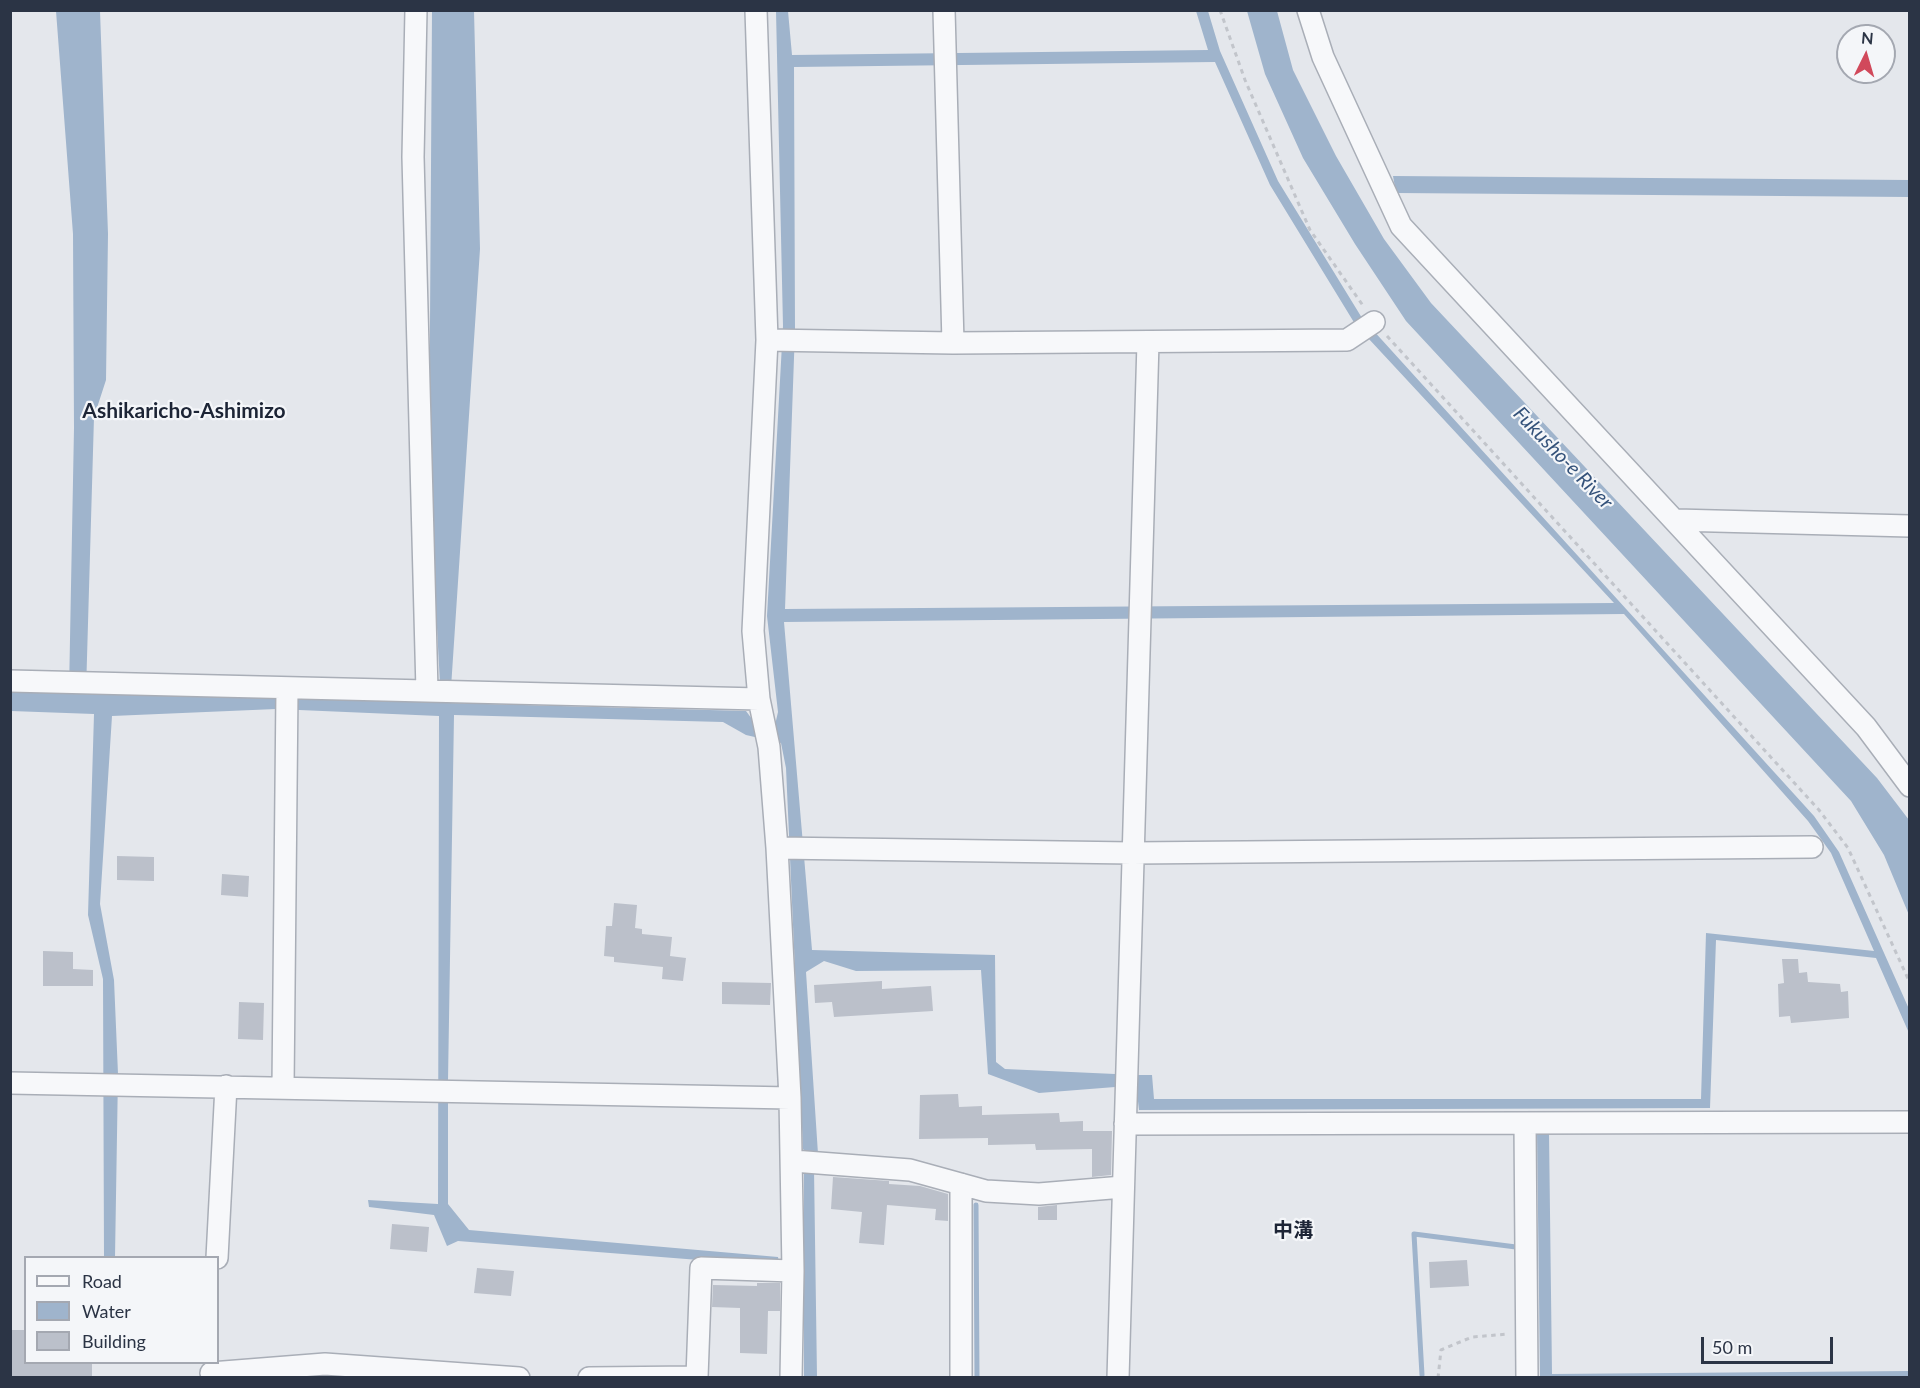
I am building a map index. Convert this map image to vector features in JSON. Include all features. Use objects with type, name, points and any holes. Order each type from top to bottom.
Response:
[{"type":"street","points":[[416,10],[413,157],[439,692]]},
{"type":"street","points":[[756,10],[767,340],[753,631],[759,699],[769,747],[777,848],[790,1098],[793,1161],[791,1377]]},
{"type":"street","points":[[944,10],[953,343]]},
{"type":"street","points":[[1308,10],[1323,57],[1401,226],[1676,520],[1866,728],[1910,786]]},
{"type":"street","points":[[767,340],[953,343],[1347,340],[1374,322]]},
{"type":"street","points":[[1118,1377],[1148,342]]},
{"type":"street","points":[[1676,520],[1910,525]]},
{"type":"street","points":[[10,681],[287,690],[759,699]]},
{"type":"street","points":[[283,1088],[287,690]]},
{"type":"street","points":[[777,848],[1132,853],[1812,847]]},
{"type":"street","points":[[10,1083],[790,1098]]},
{"type":"street","points":[[217,1256],[226,1086]]},
{"type":"street","points":[[1125,1124],[1910,1122]]},
{"type":"street","points":[[1525,1123],[1527,1377]]},
{"type":"street","points":[[793,1161],[910,1170],[986,1191],[1039,1194],[1123,1187]]},
{"type":"street","points":[[961,1184],[961,1377]]},
{"type":"street","points":[[589,1377],[697,1377],[701,1268],[793,1271]]},
{"type":"street","points":[[211,1371],[325,1364],[519,1377]]},
{"type":"path","points":[[1220,10],[1245,80],[1310,230],[1374,322],[1819,810],[1848,848],[1910,983]]},
{"type":"path","points":[[1438,1377],[1441,1350],[1472,1337],[1527,1332]]},
{"type":"water","points":[[56,11],[100,11],[108,234],[106,380],[94,417],[86,692],[439,702],[440,684],[429,478],[432,11],[474,11],[480,249],[450,703],[746,711],[755,723],[775,725],[778,712],[767,616],[783,326],[776,11],[788,11],[792,55],[1208,50],[1196,11],[1208,11],[1220,51],[1278,181],[1362,318],[1814,816],[1839,852],[1909,1009],[1909,1033],[1876,958],[1716,940],[1710,1108],[1139,1110],[1135,1075],[1152,1075],[1154,1099],[1701,1099],[1706,933],[1874,951],[1831,853],[1808,821],[1624,614],[784,622],[812,950],[995,955],[996,1062],[1005,1069],[1115,1074],[1115,1087],[1039,1093],[988,1074],[981,970],[856,971],[824,961],[806,972],[818,1154],[808,1155],[803,1149],[786,768],[781,743],[746,735],[723,722],[454,715],[448,1204],[469,1230],[778,1257],[779,1263],[699,1260],[458,1241],[447,1246],[434,1215],[369,1207],[368,1200],[438,1204],[439,716],[276,709],[112,716],[100,904],[114,980],[118,1074],[115,1256],[104,1256],[103,979],[88,915],[94,714],[11,711],[11,691],[69,692],[74,428],[73,234]],"holes":[[[1215,62],[1270,185],[1355,324],[1614,603],[785,609],[795,330],[794,67]]]},
{"type":"water","name":"Fukusho-e River","points":[[1247,11],[1277,11],[1293,70],[1336,156],[1384,239],[1431,303],[1877,778],[1909,820],[1909,915],[1884,855],[1851,801],[1406,321],[1355,244],[1303,158],[1265,74]]},
{"type":"water","points":[[1393,176],[1909,180],[1910,197],[1396,193]]},
{"type":"water","points":[[1537,1131],[1549,1132],[1552,1374],[1909,1371],[1909,1377],[1540,1377]]},
{"type":"water","points":[[814,1169],[817,1377],[804,1378],[804,1171]]},
{"type":"building","points":[[117,856],[154,857],[154,881],[117,880]]},
{"type":"building","points":[[222,874],[249,876],[248,897],[221,895]]},
{"type":"building","points":[[614,903],[637,905],[635,928],[642,929],[642,934],[672,937],[670,956],[686,958],[683,981],[662,979],[663,967],[614,962],[614,957],[604,956],[606,926],[612,926]]},
{"type":"building","points":[[43,951],[73,952],[73,969],[93,970],[93,986],[43,986]]},
{"type":"building","points":[[1782,959],[1798,959],[1799,973],[1807,972],[1808,982],[1840,984],[1841,992],[1848,991],[1849,1018],[1791,1023],[1790,1016],[1779,1017],[1778,984],[1784,983]]},
{"type":"building","points":[[882,981],[882,989],[931,986],[933,1011],[834,1017],[832,1002],[815,1003],[814,985]]},
{"type":"building","points":[[722,982],[771,983],[770,1005],[722,1004]]},
{"type":"building","points":[[239,1002],[264,1003],[263,1040],[238,1039]]},
{"type":"building","points":[[958,1094],[959,1107],[982,1106],[982,1115],[1059,1113],[1060,1122],[1083,1121],[1083,1131],[1112,1131],[1111,1175],[1092,1177],[1092,1149],[1036,1150],[1035,1144],[988,1145],[988,1138],[919,1139],[920,1095]]},
{"type":"building","points":[[833,1177],[889,1181],[889,1184],[920,1186],[948,1194],[948,1221],[935,1220],[936,1209],[887,1205],[884,1245],[859,1243],[862,1212],[831,1209]]},
{"type":"building","points":[[1057,1205],[1057,1220],[1038,1220],[1038,1207]]},
{"type":"building","points":[[392,1224],[429,1227],[427,1252],[390,1249]]},
{"type":"building","points":[[1467,1260],[1469,1286],[1430,1288],[1429,1262]]},
{"type":"building","points":[[477,1268],[514,1271],[511,1296],[474,1293]]},
{"type":"building","points":[[757,1283],[780,1283],[780,1311],[768,1311],[767,1354],[740,1353],[740,1308],[712,1307],[713,1285],[757,1286]]},
{"type":"building","points":[[10,1330],[24,1330],[24,1364],[92,1364],[92,1377],[10,1377]]},
{"type":"waterway","points":[[976,1205],[977,1378]]},
{"type":"waterway","points":[[1422,1375],[1414,1234],[1516,1247]]},
{"type":"district","name":"Ashikaricho-Ashimizo","points":[[184,411]]},
{"type":"district","name":"中溝","points":[[1293,1231]]}]
